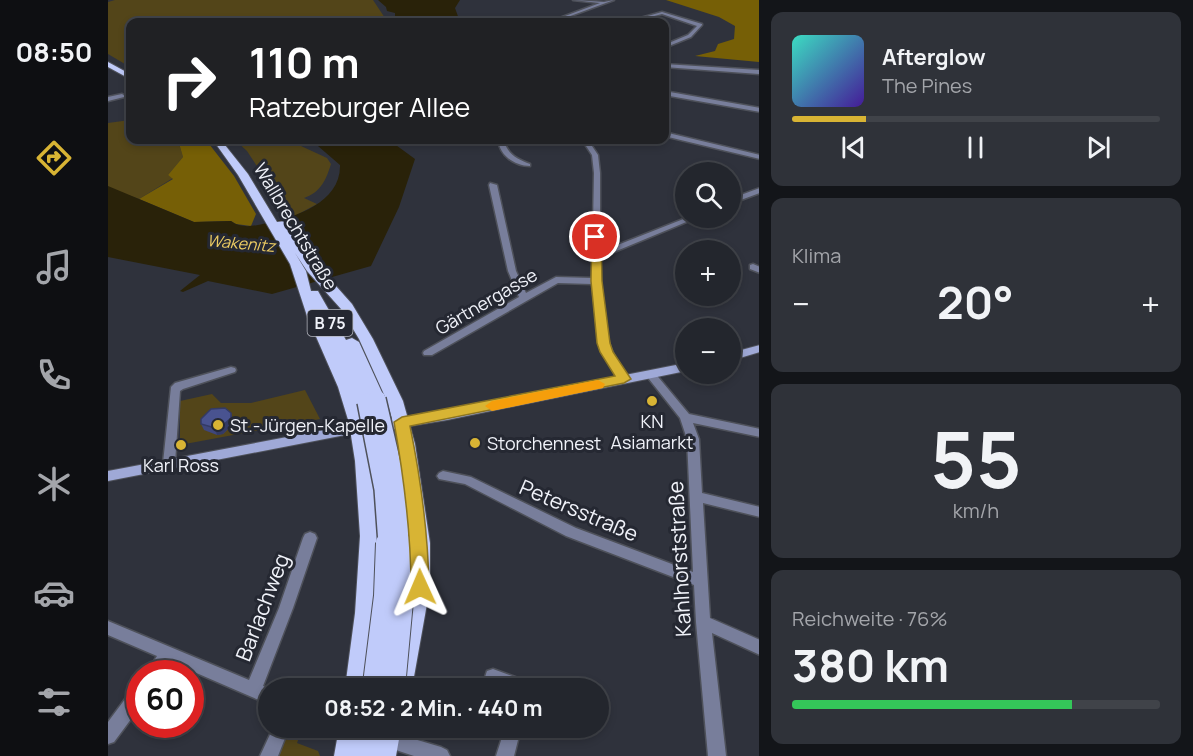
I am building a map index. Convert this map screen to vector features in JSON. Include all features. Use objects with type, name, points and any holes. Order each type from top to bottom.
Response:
[{"type":"main road","points":[[108,59],[126,70]]},
{"type":"main road","points":[[108,64],[126,75]]},
{"type":"main road","name":"Wallbrechtstraße","points":[[220,144],[259,194]]},
{"type":"main road","name":"Wallbrechtstraße","points":[[228,144],[301,263],[373,403]]},
{"type":"main road","points":[[301,263],[347,307],[366,339],[373,403],[357,429],[366,478],[381,678]]},
{"type":"main road","points":[[741,354],[759,348]]},
{"type":"main road","points":[[108,476],[357,429],[447,415],[675,369]]},
{"type":"main road","points":[[373,403],[402,422],[415,492],[420,543],[420,587],[386,678]]},
{"type":"main road","name":"B 75","points":[[373,403],[387,545],[382,678]]},
{"type":"main road","points":[[345,756],[349,738]]},
{"type":"main road","points":[[361,756],[380,741]]},
{"type":"street","points":[[575,0],[606,3]]},
{"type":"street","points":[[563,18],[612,0]]},
{"type":"street","points":[[641,18],[654,14],[668,14],[700,25],[689,37],[669,45]]},
{"type":"street","points":[[669,65],[759,72]]},
{"type":"street","points":[[669,94],[759,110]]},
{"type":"street","points":[[108,99],[122,96]]},
{"type":"street","points":[[669,135],[759,158]]},
{"type":"street","points":[[502,144],[505,152],[518,162],[528,165]]},
{"type":"street","points":[[588,144],[595,155],[597,173],[596,281],[604,343],[624,379]]},
{"type":"street","points":[[493,185],[512,271],[524,298]]},
{"type":"street","points":[[741,197],[759,190]]},
{"type":"street","points":[[596,250],[610,250],[675,225]]},
{"type":"street","points":[[759,265],[753,267],[759,271]]},
{"type":"street","name":"Gärtnergasse","points":[[428,353],[556,280],[596,281]]},
{"type":"street","points":[[169,463],[175,390],[179,386],[231,370]]},
{"type":"street","name":"Kahlhorststraße","points":[[650,374],[685,417],[693,439],[703,622],[717,756]]},
{"type":"street","points":[[685,417],[759,433]]},
{"type":"street","name":"Petersstraße","points":[[443,476],[467,480],[571,532],[700,581]]},
{"type":"street","points":[[697,497],[759,512]]},
{"type":"street","name":"Barlachweg","points":[[253,690],[286,608],[310,538]]},
{"type":"street","points":[[703,622],[759,648]]},
{"type":"street","points":[[108,628],[258,692]]},
{"type":"street","points":[[164,660],[167,655]]},
{"type":"street","points":[[108,736],[126,712]]},
{"type":"street","points":[[269,756],[277,738]]},
{"type":"street","points":[[505,756],[510,738]]},
{"type":"street","points":[[380,741],[441,756]]},
{"type":"shaded area","points":[[115,0],[373,0],[385,18],[126,18],[126,65],[108,54],[108,2]]},
{"type":"shaded area","points":[[666,0],[759,0],[759,62],[695,56],[715,51],[718,44],[734,39],[735,26],[719,17]]},
{"type":"shaded area","points":[[126,121],[126,144],[179,144],[183,157],[168,175],[173,178],[139,199],[108,188],[108,123]]},
{"type":"shaded area","points":[[179,144],[209,144],[234,176],[256,214],[251,226],[231,221],[194,222],[139,199],[173,179],[168,175],[183,157]]},
{"type":"shaded area","points":[[239,144],[297,144],[327,158],[331,164],[325,180],[319,189],[304,198],[317,204],[291,218],[247,151]]},
{"type":"shaded area","points":[[305,390],[320,419],[185,444],[184,441],[180,442],[180,401],[212,394],[221,403],[251,403]]},
{"type":"shaded area","points":[[283,738],[299,738],[297,743],[318,751],[320,756],[277,756]]},
{"type":"water","points":[[378,0],[460,0],[455,8],[459,18],[395,18],[395,13],[387,11]]},
{"type":"water","name":"Wakenitz","points":[[316,144],[394,144],[415,159],[399,207],[371,266],[272,294],[208,281],[183,292],[180,291],[200,275],[108,257],[108,186],[194,222],[231,221],[248,226],[291,217],[315,206],[333,189],[340,165]]},
{"type":"building","points":[[225,408],[231,413],[231,418],[221,427],[215,428],[201,424],[201,419],[211,409]]},
{"type":"slow traffic","points":[[492,406],[598,384]]},
{"type":"place","name":"KN Asiamarkt","points":[[652,401]]},
{"type":"place","name":"St.-Jürgen-Kapelle","points":[[218,425]]},
{"type":"place","name":"Storchennest","points":[[475,443]]},
{"type":"place","name":"Karl Ross","points":[[181,445]]},
{"type":"route","points":[[420,587],[420,543],[415,492],[402,422],[624,379],[604,343],[596,281],[595,237]]}]
